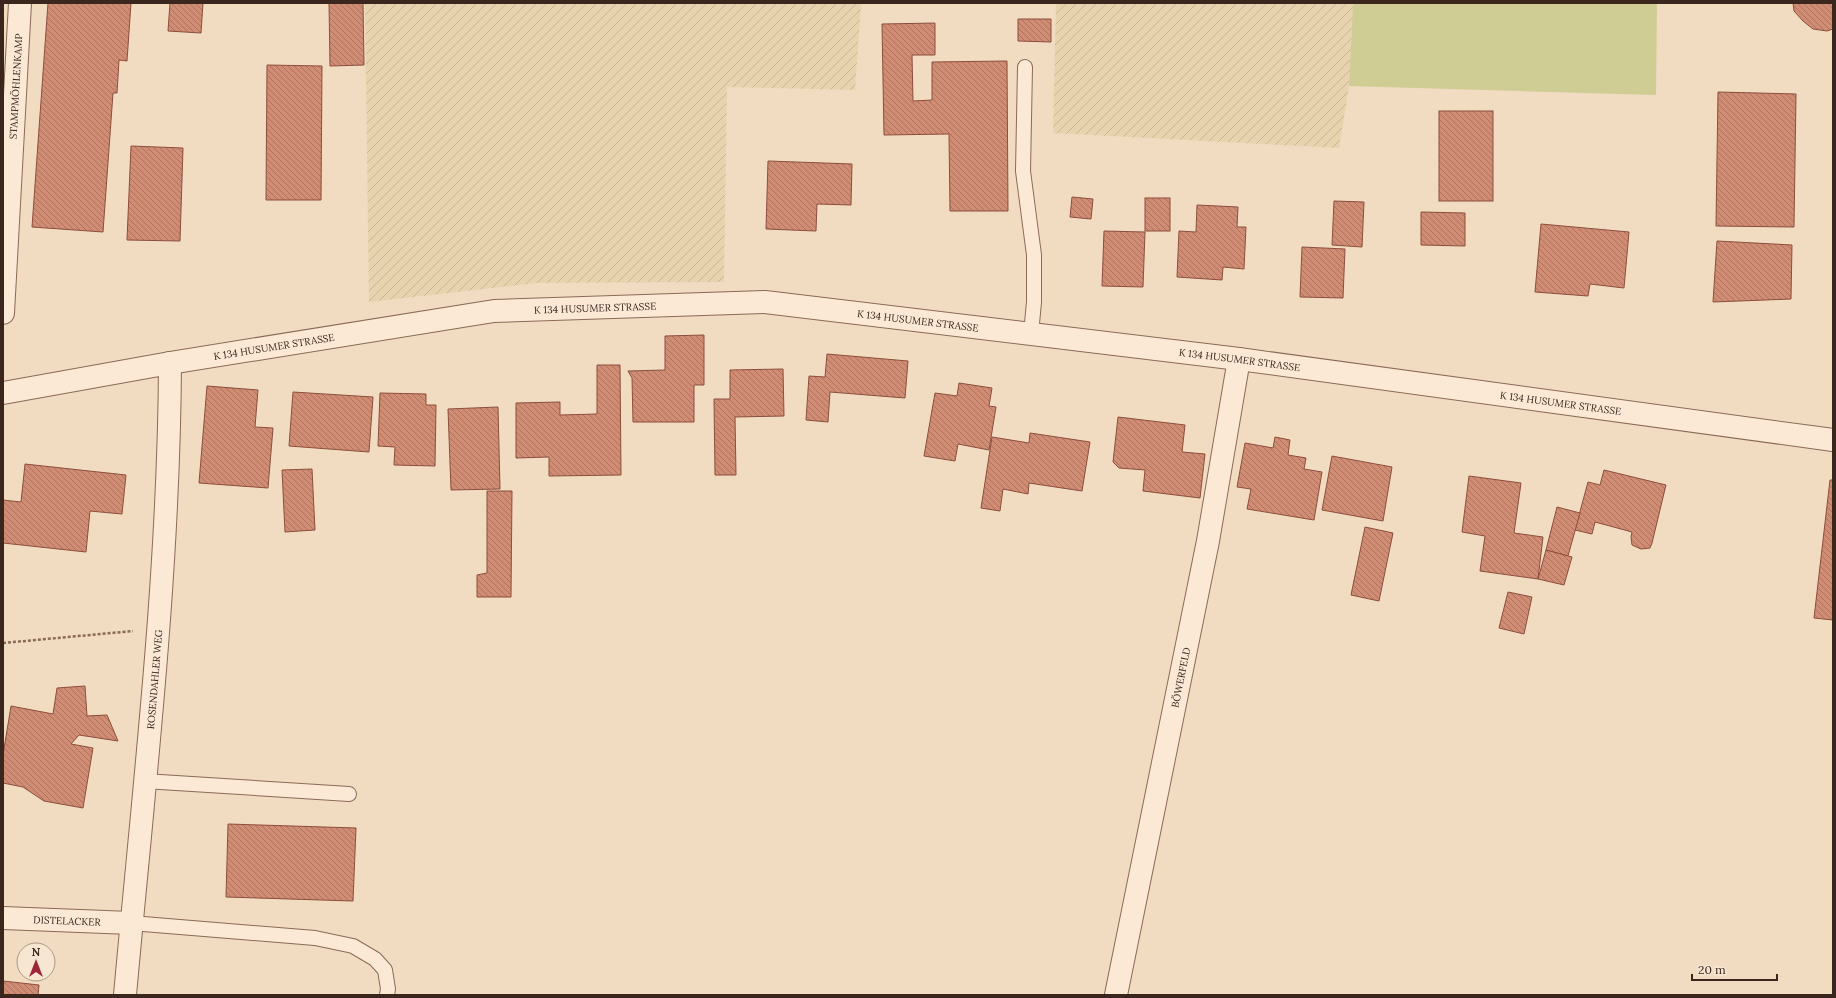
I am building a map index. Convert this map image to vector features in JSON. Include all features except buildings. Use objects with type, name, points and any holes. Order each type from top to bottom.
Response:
[{"type":"street","name":"STAMPMÖHLENKAMP","points":[[3,313],[20,3]]},
{"type":"street","name":"K 134 HUSUMER STRASSE","points":[[3,392],[170,363],[494,312],[765,302],[1239,359],[1833,440]]},
{"type":"street","name":"BÖWERFELD","points":[[1116,995],[1208,541],[1239,359]]},
{"type":"street","name":"ROSENDAHLER WEG","points":[[125,995],[159,629],[169,430],[170,363]]},
{"type":"street","name":"DISTELACKER","points":[[3,918],[131,923]]},
{"type":"lane","points":[[1025,67],[1023,171],[1034,255],[1034,302],[1031,334]]},
{"type":"lane","points":[[144,782],[349,794]]},
{"type":"lane","points":[[131,923],[315,938],[353,946],[375,958],[385,970],[388,989],[387,995]]},
{"type":"path","points":[[3,643],[159,629]]},
{"type":"shaded area","points":[[365,3],[861,3],[855,90],[727,87],[724,282],[537,283],[369,302]]},
{"type":"shaded area","points":[[1056,3],[1353,3],[1349,86],[1339,148],[1053,133]]},
{"type":"shaded area","points":[[1353,3],[1657,3],[1656,95],[1349,86]]}]
